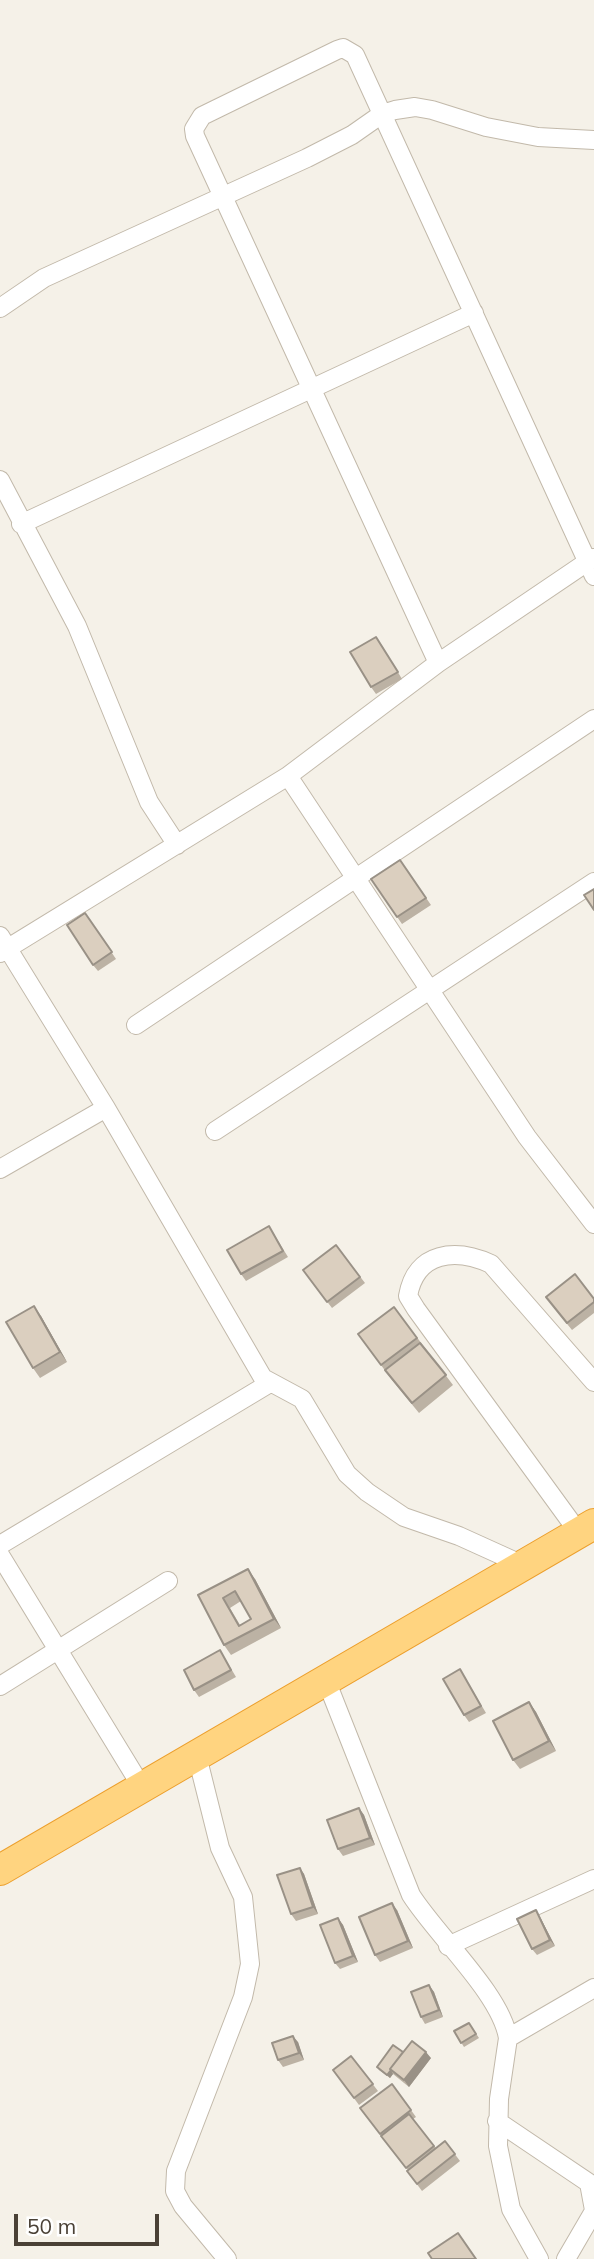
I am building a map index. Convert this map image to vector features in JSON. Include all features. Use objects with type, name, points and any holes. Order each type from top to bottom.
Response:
[{"type":"highway","points":[[1,1867],[143,1789],[587,1528]]},
{"type":"street","points":[[438,663],[195,136],[194,129],[202,116],[343,48],[355,55],[591,565],[438,663],[288,776],[177,845],[3,945],[106,1108],[257,1370],[270,1382],[302,1399],[347,1474],[367,1492],[404,1517],[459,1536],[523,1565]]},
{"type":"street","points":[[0,307],[44,278],[352,135],[382,114],[415,107],[486,127],[538,137],[594,140]]},
{"type":"street","points":[[21,524],[474,313]]},
{"type":"street","points":[[0,480],[77,626],[149,802],[177,845]]},
{"type":"street","points":[[136,1025],[357,880],[594,719]]},
{"type":"street","points":[[288,776],[527,1137],[594,1224]]},
{"type":"street","points":[[215,1131],[594,882]]},
{"type":"street","points":[[0,1169],[106,1108]]},
{"type":"street","points":[[587,1528],[416,1309],[408,1296],[418,1271],[429,1261],[450,1255],[470,1255],[491,1264],[594,1382]]},
{"type":"street","points":[[0,1545],[270,1382]]},
{"type":"street","points":[[0,1555],[143,1789]]},
{"type":"street","points":[[0,1686],[168,1581]]},
{"type":"street","points":[[326,1680],[411,1895],[494,2002],[506,2025],[508,2038],[497,2121],[498,2146],[511,2209],[539,2259]]},
{"type":"street","points":[[197,1756],[220,1848],[243,1897],[250,1964],[243,1997],[176,2171],[175,2191],[183,2206],[227,2259]]},
{"type":"street","points":[[448,1946],[594,1879]]},
{"type":"street","points":[[508,2038],[594,1988]]},
{"type":"street","points":[[497,2121],[589,2183],[594,2210],[566,2259]]},
{"type":"building","points":[[376,637],[398,672],[371,687],[350,652]]},
{"type":"building","points":[[400,860],[426,898],[397,917],[371,879]]},
{"type":"building","points":[[594,889],[594,910],[584,895]]},
{"type":"building","points":[[85,913],[112,952],[93,965],[67,925]]},
{"type":"building","points":[[269,1226],[283,1251],[241,1274],[227,1250]]},
{"type":"building","points":[[336,1245],[360,1277],[327,1302],[303,1270]]},
{"type":"building","points":[[575,1274],[594,1302],[567,1323],[546,1297]]},
{"type":"building","points":[[34,1306],[60,1352],[33,1368],[6,1322]]},
{"type":"building","points":[[394,1307],[417,1338],[381,1365],[358,1334]]},
{"type":"building","points":[[420,1343],[446,1375],[412,1403],[385,1370]]},
{"type":"building","points":[[248,1569],[274,1619],[224,1645],[198,1595]],"holes":[[[235,1591],[251,1619],[239,1626],[223,1598]]]},
{"type":"building","points":[[220,1650],[231,1670],[194,1690],[184,1670]]},
{"type":"building","points":[[460,1669],[481,1706],[464,1715],[443,1679]]},
{"type":"building","points":[[529,1702],[549,1741],[513,1760],[493,1721]]},
{"type":"building","points":[[359,1808],[370,1838],[338,1849],[327,1820]]},
{"type":"building","points":[[300,1868],[313,1907],[291,1914],[277,1875]]},
{"type":"building","points":[[392,1903],[408,1941],[375,1955],[359,1917]]},
{"type":"building","points":[[536,1910],[550,1940],[532,1949],[517,1919]]},
{"type":"building","points":[[338,1918],[353,1956],[335,1963],[320,1925]]},
{"type":"building","points":[[429,1985],[439,2010],[421,2017],[411,1992]]},
{"type":"building","points":[[469,2023],[476,2034],[461,2043],[454,2031]]},
{"type":"building","points":[[293,2036],[299,2053],[278,2060],[272,2043]]},
{"type":"building","points":[[412,2041],[426,2052],[404,2080],[390,2069]]},
{"type":"building","points":[[393,2045],[403,2052],[387,2075],[377,2067]]},
{"type":"building","points":[[351,2056],[373,2084],[354,2098],[333,2070]]},
{"type":"building","points":[[392,2084],[411,2110],[380,2134],[360,2108]]},
{"type":"building","points":[[409,2114],[434,2146],[406,2168],[381,2136]]},
{"type":"building","points":[[445,2141],[455,2154],[417,2184],[407,2171]]},
{"type":"building","points":[[458,2233],[476,2259],[432,2259],[428,2253]]}]
